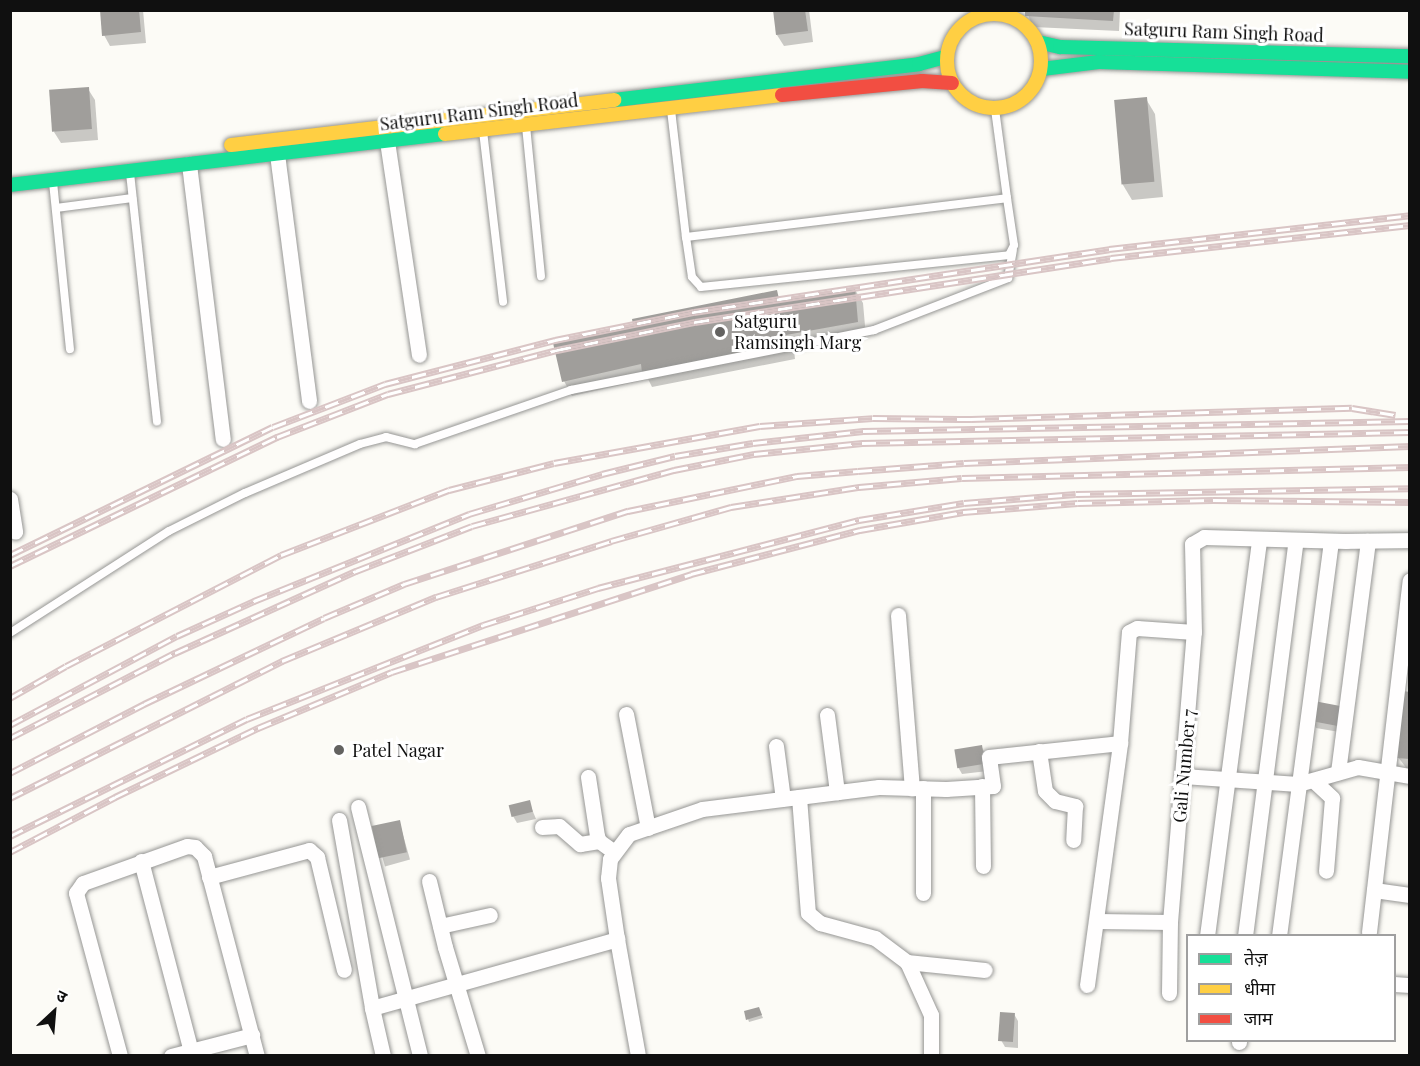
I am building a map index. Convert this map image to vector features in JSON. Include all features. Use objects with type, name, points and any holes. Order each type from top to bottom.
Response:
[{"type":"street","points":[[993,12],[1011,16],[1028,26],[1038,42],[1042,69],[1033,89],[1017,104],[995,109],[978,106],[963,97],[951,83],[946,57],[954,35],[971,19],[993,12]]},
{"type":"street","name":"Satguru Ram Singh Road","points":[[1038,42],[1060,47],[1100,46],[1410,56]]},
{"type":"street","name":"Satguru Ram Singh Road","points":[[10,171],[920,64],[946,57]]},
{"type":"street","name":"Satguru Ram Singh Road","points":[[1042,69],[1099,62],[1410,72]]},
{"type":"street","name":"Satguru Ram Singh Road","points":[[10,185],[670,107],[922,81],[951,83]]},
{"type":"street","points":[[387,141],[419,355]]},
{"type":"street","points":[[277,154],[309,401]]},
{"type":"street","points":[[189,164],[223,439]]},
{"type":"street","points":[[10,499],[15,532]]},
{"type":"street","name":"Gali Number 7","points":[[1169,993],[1170,922],[1194,632],[1192,548],[1196,540],[1204,537],[1259,539]]},
{"type":"street","points":[[1207,934],[1259,539],[1410,540]]},
{"type":"street","points":[[1245,934],[1267,782],[1296,540]]},
{"type":"street","points":[[1279,934],[1331,541]]},
{"type":"street","points":[[1338,772],[1368,541]]},
{"type":"street","points":[[1369,932],[1409,587]]},
{"type":"street","points":[[898,615],[917,788],[923,893]]},
{"type":"street","points":[[1087,985],[1120,743],[1129,632],[1137,628],[1194,632]]},
{"type":"street","points":[[626,714],[648,828]]},
{"type":"street","points":[[827,715],[837,792]]},
{"type":"street","points":[[639,1056],[608,878],[610,859],[629,834],[702,809],[879,787],[993,786],[989,757],[1120,743]]},
{"type":"street","points":[[776,746],[791,798],[808,913],[820,923],[876,938],[907,962],[931,1015],[931,1056]]},
{"type":"street","points":[[1040,751],[1045,791],[1055,801],[1075,806],[1073,840]]},
{"type":"street","points":[[1183,776],[1298,784],[1358,767],[1410,776]]},
{"type":"street","points":[[588,777],[599,841],[614,852]]},
{"type":"street","points":[[1314,781],[1332,798],[1326,871]]},
{"type":"street","points":[[982,786],[983,866]]},
{"type":"street","points":[[358,807],[420,1056]]},
{"type":"street","points":[[339,820],[372,1008],[383,1056]]},
{"type":"street","points":[[542,826],[559,826],[580,844],[599,841]]},
{"type":"street","points":[[120,1056],[75,898],[78,888],[83,883],[187,846],[195,847],[204,856],[257,1056]]},
{"type":"street","points":[[209,877],[309,850],[317,857],[344,970]]},
{"type":"street","points":[[141,861],[192,1053]]},
{"type":"street","points":[[429,881],[478,1056]]},
{"type":"street","points":[[1374,890],[1410,895]]},
{"type":"street","points":[[440,926],[490,915]]},
{"type":"street","points":[[1096,921],[1170,922]]},
{"type":"street","points":[[372,1008],[617,939]]},
{"type":"street","points":[[907,962],[985,970]]},
{"type":"street","points":[[171,1056],[192,1053],[252,1035]]},
{"type":"lane","points":[[670,107],[692,277],[701,287],[1009,255],[1013,250]]},
{"type":"lane","points":[[10,633],[169,531],[245,493],[360,444],[386,437],[415,444],[571,390],[874,330],[1008,278],[1013,250],[995,109]]},
{"type":"lane","points":[[526,124],[541,276]]},
{"type":"lane","points":[[483,130],[503,302]]},
{"type":"lane","points":[[129,171],[157,422]]},
{"type":"lane","points":[[53,180],[70,349]]},
{"type":"lane","points":[[56,208],[132,198]]},
{"type":"lane","points":[[686,237],[1007,198]]},
{"type":"building","points":[[100,10],[139,10],[141,32],[102,36]]},
{"type":"building","points":[[773,10],[805,10],[808,31],[776,35]]},
{"type":"building","points":[[1025,10],[1114,10],[1113,21],[1025,16]]},
{"type":"building","points":[[89,87],[92,129],[52,132],[49,90]]},
{"type":"building","points":[[1147,97],[1154,182],[1122,185],[1114,100]]},
{"type":"building","points":[[855,287],[858,322],[786,335],[788,344],[642,373],[641,364],[562,382],[553,343],[633,325],[632,319],[777,290],[779,299]]},
{"type":"building","points":[[1403,691],[1410,692],[1410,759],[1397,758]]},
{"type":"building","points":[[1314,701],[1345,707],[1342,727],[1310,721]]},
{"type":"building","points":[[982,745],[985,764],[957,768],[954,749]]},
{"type":"building","points":[[530,800],[533,812],[512,817],[509,805]]},
{"type":"building","points":[[400,820],[407,852],[378,858],[372,826]]},
{"type":"building","points":[[759,1007],[762,1015],[746,1020],[744,1011]]},
{"type":"building","points":[[1000,1012],[1015,1013],[1013,1042],[998,1041]]},
{"type":"railway","points":[[10,555],[273,427],[385,384],[555,340],[694,312],[1109,249],[1410,215]]},
{"type":"railway","points":[[10,566],[277,437],[388,394],[557,350],[695,322],[1111,258],[1410,225]]},
{"type":"railway","points":[[10,698],[66,666],[281,555],[449,490],[554,463],[760,426],[873,418],[971,419],[1352,408],[1395,415]]},
{"type":"railway","points":[[10,725],[177,636],[254,601],[469,514],[602,474],[675,456],[753,443],[863,431],[1410,421]]},
{"type":"railway","points":[[10,738],[175,653],[356,571],[472,526],[674,470],[754,454],[862,443],[1410,432]]},
{"type":"railway","points":[[10,773],[144,704],[324,618],[404,584],[628,511],[797,476],[964,463],[1410,446]]},
{"type":"railway","points":[[10,798],[282,661],[436,597],[611,541],[731,507],[859,487],[962,478],[1410,467]]},
{"type":"railway","points":[[10,836],[247,719],[483,625],[598,588],[859,520],[964,503],[1076,494],[1410,488]]},
{"type":"railway","points":[[10,852],[115,797],[258,728],[392,672],[691,574],[860,530],[963,512],[1078,503],[1213,500],[1410,502]]},
{"type":"traffic: fast","points":[[1038,42],[1060,47],[1410,56]]},
{"type":"traffic: fast","points":[[614,100],[919,64],[946,57]]},
{"type":"traffic: fast","points":[[1042,69],[1099,62],[1410,72]]},
{"type":"traffic: fast","points":[[10,185],[445,134]]},
{"type":"traffic: slow","points":[[994,14],[1012,17],[1028,27],[1038,43],[1041,61],[1038,79],[1028,95],[1012,105],[994,108],[976,105],[960,95],[950,79],[947,61],[950,43],[960,27],[976,17],[994,14]]},
{"type":"traffic: slow","points":[[445,134],[782,95]]},
{"type":"traffic: slow","points":[[231,145],[614,100]]},
{"type":"traffic: jam","points":[[782,95],[922,81],[952,83]]},
{"type":"place","name":"Satguru Ramsingh Marg","points":[[720,332]]},
{"type":"place","name":"Patel Nagar","points":[[339,750]]}]
